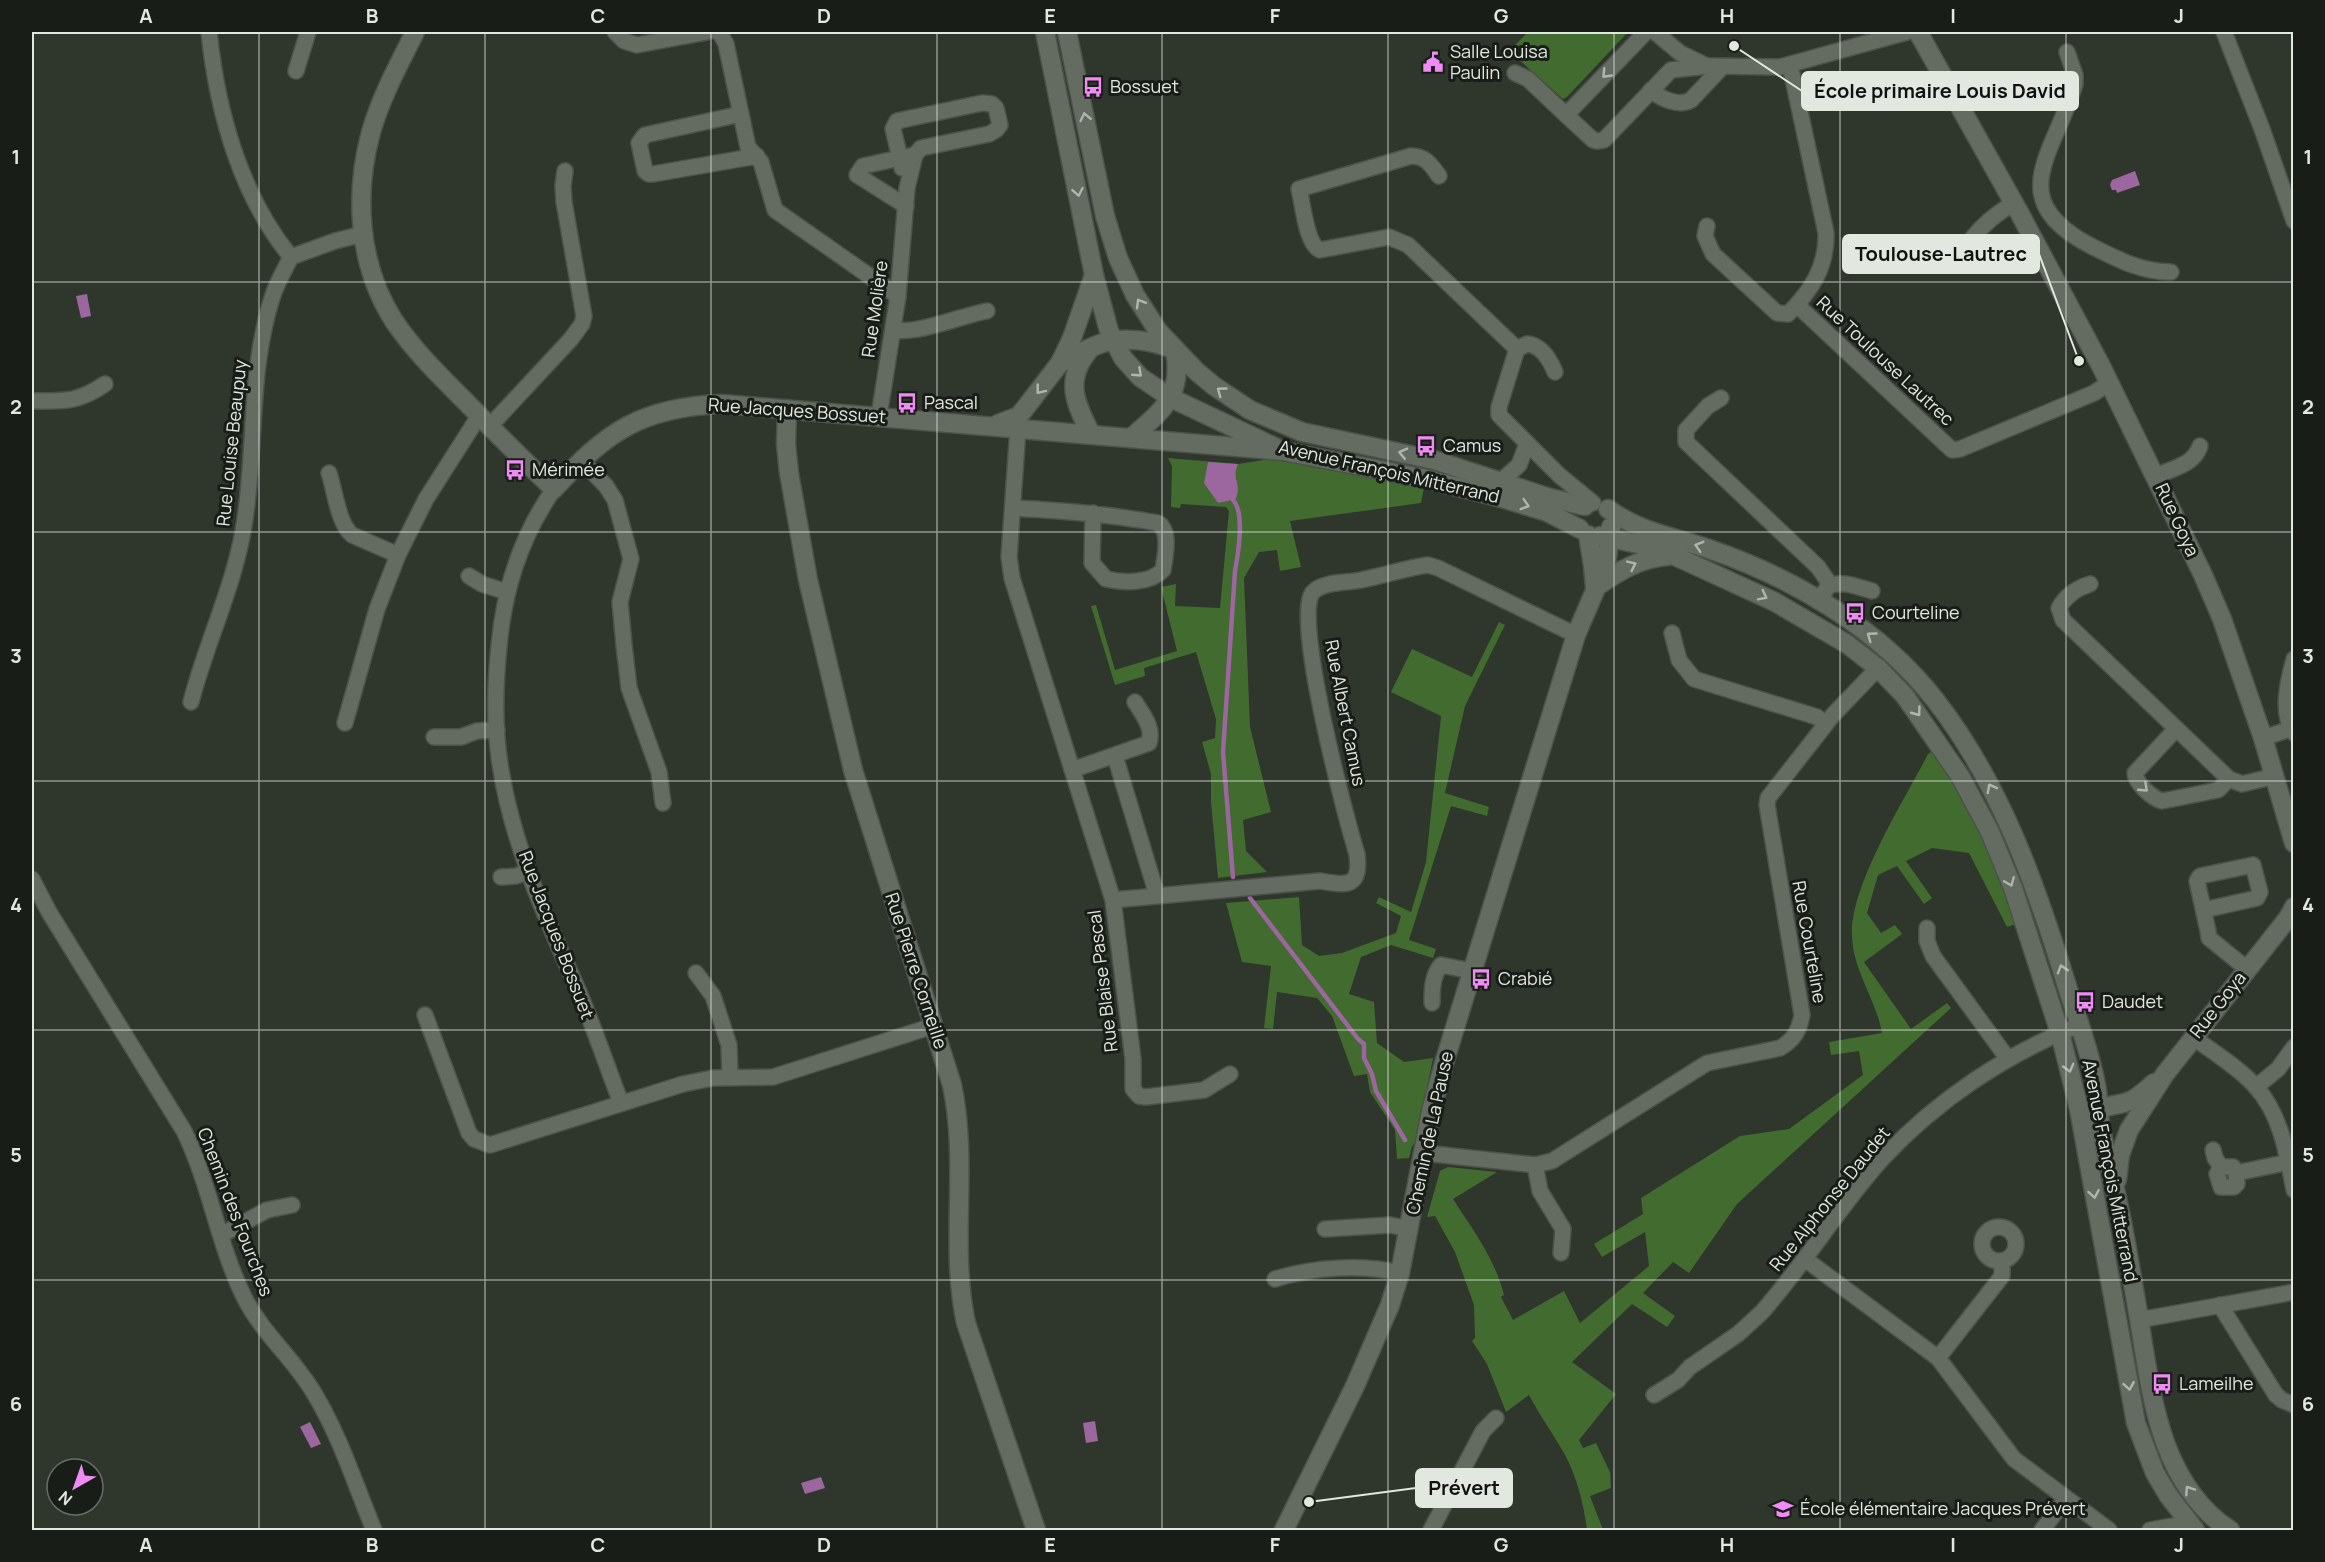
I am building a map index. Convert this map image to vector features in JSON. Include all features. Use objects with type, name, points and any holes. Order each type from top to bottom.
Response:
[{"type":"street","points":[[209,32],[221,103],[240,165],[262,215],[276,239],[291,257],[335,241],[363,234]]},
{"type":"street","points":[[296,71],[308,32]]},
{"type":"street","points":[[415,32],[383,101],[370,138],[362,178],[363,234],[378,290],[395,323],[429,365],[554,489]]},
{"type":"street","points":[[615,32],[624,41],[637,45],[716,32],[726,44],[748,147],[764,168],[775,210],[898,296]]},
{"type":"street","name":"Avenue François Mitterrand","points":[[1045,32],[1094,275],[1113,340],[1131,368],[1171,398],[1283,451],[1422,478],[1547,512],[1635,526],[1730,557],[1819,602],[1875,638],[1906,665],[1951,721],[1978,765],[2021,851],[2097,1086],[2103,1097],[2094,1119],[2136,1423],[2155,1473],[2192,1527]]},
{"type":"street","name":"Avenue François Mitterrand","points":[[1067,32],[1105,216],[1118,258],[1146,313],[1158,331],[1174,350],[1231,399],[1287,427],[1465,469],[1593,520],[1744,586],[1814,623],[1847,644],[1878,668],[1905,696],[1935,736],[1960,776],[1990,832],[2013,888],[2060,1033],[2094,1119],[2117,1199],[2153,1400],[2171,1458],[2196,1501],[2208,1514],[2230,1530]]},
{"type":"street","points":[[1566,115],[1646,32]]},
{"type":"street","points":[[1655,32],[1680,53],[1715,67]]},
{"type":"street","points":[[1515,73],[1528,79],[1566,115],[1590,145],[1604,140],[1671,70],[1715,67],[1780,68],[1907,32]]},
{"type":"street","name":"Rue Goya","points":[[1918,32],[2017,209],[2109,383],[2204,575],[2222,619],[2263,738],[2294,843]]},
{"type":"street","points":[[2224,32],[2262,129],[2294,221]]},
{"type":"street","points":[[2067,52],[2075,75],[2075,84],[2043,166],[2041,185],[2043,205],[2055,220],[2084,242],[2143,270],[2171,272]]},
{"type":"street","name":"Rue Toulouse Lautrec","points":[[1707,226],[1705,236],[1713,254],[1777,313],[1788,314],[1797,305],[1822,268],[1826,241],[1825,225],[1790,65]]},
{"type":"street","points":[[1651,90],[1656,95],[1678,103],[1689,102],[1715,67]]},
{"type":"street","name":"Rue Molière","points":[[879,416],[894,330],[898,296],[906,206],[907,188],[907,156],[894,129],[897,122],[982,103],[992,104],[996,108],[1000,125],[993,132],[921,148],[907,156],[863,166],[857,175],[906,206]]},
{"type":"street","points":[[741,114],[645,135],[639,143],[645,171],[653,174],[757,156]]},
{"type":"street","points":[[1439,176],[1420,156],[1411,156],[1299,189],[1310,240],[1315,248],[1320,250],[1383,238],[1402,241],[1516,349]]},
{"type":"street","points":[[345,723],[375,618],[398,555],[426,499],[484,421],[571,339],[582,324],[584,316],[564,202],[563,186],[566,171]]},
{"type":"street","points":[[1960,258],[1965,246],[1996,213],[2043,205]]},
{"type":"street","name":"Rue Louise Beaupuy","points":[[191,702],[201,664],[225,603],[238,558],[252,464],[254,414],[262,338],[272,297],[291,257]]},
{"type":"street","points":[[1091,434],[1075,400],[1075,361],[1072,338],[1094,275]]},
{"type":"street","name":"Rue Toulouse Lautrec","points":[[1797,305],[1952,450],[1960,450],[2094,393],[2109,383]]},
{"type":"street","points":[[894,330],[910,331],[987,310]]},
{"type":"street","points":[[1018,422],[1075,361],[1113,340],[1148,342],[1174,350],[1178,368],[1171,398],[1160,412],[1131,438]]},
{"type":"street","points":[[1555,372],[1547,357],[1537,346],[1527,344],[1516,349],[1498,411],[1502,419],[1559,475],[1593,520]]},
{"type":"street","points":[[32,401],[73,401],[105,384]]},
{"type":"street","points":[[1721,398],[1708,406],[1686,430],[1686,442],[1818,567],[1827,580],[1828,586],[1819,602]]},
{"type":"street","name":"Rue Jacques Bossuet","points":[[621,1103],[528,872],[506,793],[497,730],[498,652],[507,592],[515,565],[532,523],[554,489],[580,460],[601,442],[635,421],[672,408],[722,404],[995,425],[1018,422],[1091,434],[1283,451]]},
{"type":"street","name":"Rue Pierre Corneille","points":[[787,409],[786,444],[789,473],[825,656],[853,770],[952,1085],[960,1146],[958,1262],[964,1315],[1036,1530]]},
{"type":"street","name":"Rue Blaise Pascal","points":[[1018,422],[1010,557],[1012,578],[1113,900],[1135,1093],[1146,1097],[1204,1090],[1230,1074]]},
{"type":"street","points":[[1500,482],[1519,465],[1527,444]]},
{"type":"street","points":[[2156,476],[2193,460],[2200,446]]},
{"type":"street","points":[[580,460],[606,486],[615,500],[631,559],[620,602],[627,667],[630,688],[659,772],[663,803]]},
{"type":"street","points":[[329,473],[341,518],[347,530],[352,535],[398,555]]},
{"type":"street","points":[[1014,508],[1093,513],[1158,524],[1162,526],[1166,534],[1163,570],[1155,576],[1136,581],[1106,579],[1092,563],[1093,513]]},
{"type":"street","name":"Chemin de La Pause","points":[[1284,1530],[1383,1323],[1400,1273],[1431,1111],[1444,1060],[1576,635],[1606,565],[1593,520]]},
{"type":"street","points":[[1595,588],[1613,575],[1645,559],[1674,556]]},
{"type":"street","name":"Rue Albert Camus","points":[[1113,900],[1320,881],[1334,884],[1349,883],[1359,874],[1357,854],[1322,717],[1307,618],[1310,596],[1318,588],[1428,565],[1576,635]]},
{"type":"street","points":[[469,576],[482,584],[507,592]]},
{"type":"street","points":[[1828,586],[1846,584],[1872,591]]},
{"type":"street","points":[[2090,584],[2074,590],[2062,603],[2059,608],[2062,620],[2229,779],[2242,784],[2275,776]]},
{"type":"street","points":[[1672,633],[1679,660],[1694,679],[1817,717],[1826,724]]},
{"type":"street","points":[[2263,738],[2292,731],[2287,711],[2287,697],[2294,659]]},
{"type":"street","name":"Rue Courteline","points":[[1424,1153],[1535,1166],[1552,1161],[1707,1063],[1780,1048],[1796,1036],[1802,1016],[1767,806],[1771,792],[1826,724],[1878,668]]},
{"type":"street","points":[[1072,770],[1149,743],[1151,737],[1148,722],[1135,702]]},
{"type":"street","points":[[2176,729],[2134,773],[2137,781],[2155,798],[2162,801],[2218,790],[2229,779]]},
{"type":"street","points":[[434,737],[460,737],[477,731],[497,730]]},
{"type":"street","points":[[1115,756],[1157,895]]},
{"type":"street","points":[[501,877],[528,872]]},
{"type":"street","name":"Chemin des Fourches","points":[[32,879],[49,912],[184,1131],[199,1162],[238,1284],[250,1308],[300,1371],[327,1415],[374,1530]]},
{"type":"street","name":"Rue Goya","points":[[2117,1199],[2119,1161],[2129,1130],[2165,1074],[2288,918],[2294,907]]},
{"type":"street","points":[[2204,910],[2211,941],[2247,969]]},
{"type":"street","points":[[1927,928],[1928,941],[1934,956],[2008,1059]]},
{"type":"street","points":[[1432,1003],[1432,986],[1441,965],[1472,971]]},
{"type":"street","points":[[696,973],[713,996],[729,1045],[730,1077]]},
{"type":"street","points":[[425,1015],[469,1132],[481,1144],[498,1144],[683,1084],[730,1077],[773,1077],[933,1026]]},
{"type":"street","name":"Rue Alphonse Daudet","points":[[1654,1395],[1678,1380],[1690,1367],[1746,1327],[1768,1305],[1883,1159],[1911,1131],[1949,1099],[2008,1059],[2079,1025]]},
{"type":"street","points":[[2193,1037],[2256,1087],[2268,1104],[2280,1130],[2294,1190]]},
{"type":"street","points":[[2256,1087],[2273,1075],[2294,1047]]},
{"type":"street","name":"Rue Goya","points":[[2094,1119],[2136,1098],[2165,1074]]},
{"type":"street","points":[[2094,1119],[2117,1133],[2129,1130]]},
{"type":"street","points":[[2213,1150],[2221,1167],[2234,1167],[2236,1173],[2289,1162]]},
{"type":"street","points":[[1535,1166],[1537,1184],[1563,1229],[1561,1253]]},
{"type":"street","points":[[221,1235],[267,1210],[292,1205]]},
{"type":"street","points":[[1325,1229],[1390,1225],[1410,1229]]},
{"type":"street","points":[[1805,1259],[1938,1358],[2014,1458],[2109,1530]]},
{"type":"street","points":[[1938,1358],[2002,1276],[2002,1261]]},
{"type":"street","points":[[1275,1279],[1305,1272],[1362,1268],[1400,1273]]},
{"type":"street","points":[[2139,1320],[2294,1292]]},
{"type":"street","points":[[2220,1305],[2276,1395],[2294,1405]]},
{"type":"street","points":[[1433,1530],[1483,1431],[1496,1418]]},
{"type":"street","points":[[2042,1530],[2066,1499]]},
{"type":"street","points":[[2150,1530],[2192,1527]]},
{"type":"green space","points":[[1528,32],[1628,32],[1563,99],[1509,51]]},
{"type":"green space","points":[[1168,458],[1238,464],[1270,459],[1295,461],[1424,488],[1421,503],[1290,521],[1301,567],[1280,571],[1277,550],[1259,552],[1244,578],[1250,727],[1271,812],[1243,820],[1246,851],[1267,872],[1218,878],[1211,802],[1211,774],[1202,742],[1215,738],[1216,719],[1196,652],[1144,668],[1145,676],[1115,685],[1091,606],[1096,605],[1115,670],[1177,651],[1161,587],[1176,584],[1175,606],[1220,608],[1229,511],[1226,507],[1181,504],[1180,508],[1171,507],[1172,466]]},
{"type":"green space","points":[[1499,622],[1505,625],[1465,706],[1445,793],[1489,807],[1487,816],[1451,806],[1409,940],[1436,949],[1433,958],[1391,945],[1361,957],[1349,994],[1374,1002],[1377,1043],[1404,1062],[1433,1058],[1416,1143],[1412,1146],[1409,1158],[1397,1159],[1395,1130],[1370,1092],[1367,1074],[1354,1076],[1332,1016],[1317,998],[1277,992],[1273,1029],[1264,1028],[1271,966],[1242,962],[1226,903],[1299,897],[1302,945],[1319,956],[1342,953],[1396,933],[1401,916],[1376,903],[1379,897],[1411,912],[1426,862],[1441,716],[1391,692],[1412,649],[1472,677]]},
{"type":"green space","points":[[1935,749],[1980,834],[2016,924],[2007,927],[1969,853],[1932,848],[1906,861],[1932,898],[1924,904],[1897,866],[1878,875],[1867,913],[1881,933],[1895,925],[1902,934],[1864,962],[1911,1029],[1947,1003],[1951,1008],[1737,1204],[1689,1273],[1673,1262],[1643,1293],[1675,1316],[1667,1327],[1632,1304],[1572,1362],[1616,1394],[1579,1440],[1583,1448],[1596,1443],[1610,1472],[1611,1488],[1590,1496],[1603,1530],[1587,1530],[1573,1473],[1561,1448],[1529,1395],[1506,1412],[1487,1364],[1472,1341],[1475,1338],[1474,1305],[1455,1252],[1435,1216],[1427,1217],[1440,1171],[1448,1167],[1497,1172],[1453,1199],[1495,1269],[1504,1295],[1501,1297],[1513,1320],[1564,1291],[1580,1323],[1649,1266],[1645,1232],[1602,1257],[1594,1244],[1643,1214],[1641,1198],[1740,1136],[1789,1129],[1863,1075],[1859,1051],[1831,1055],[1829,1042],[1882,1033],[1853,949],[1854,915],[1869,868],[1880,844],[1928,754]]},
{"type":"shaded area","points":[[2135,171],[2140,185],[2117,193],[2116,190],[2112,190],[2110,185],[2112,180]]},
{"type":"shaded area","points":[[87,294],[91,316],[81,318],[76,296]]},
{"type":"shaded area","points":[[1208,462],[1238,464],[1236,499],[1218,503],[1204,483]]},
{"type":"shaded area","points":[[1095,1421],[1098,1441],[1086,1443],[1083,1423]]},
{"type":"shaded area","points":[[310,1422],[321,1444],[311,1448],[300,1427]]},
{"type":"shaded area","points":[[821,1477],[825,1488],[805,1494],[801,1483]]},
{"type":"waterway","points":[[1233,500],[1239,514],[1240,534],[1235,571],[1223,752],[1233,877]]},
{"type":"waterway","points":[[1250,898],[1364,1044],[1364,1058],[1372,1074],[1376,1091],[1405,1140]]},
{"type":"place","name":"École primaire Louis David","points":[[1734,46]]},
{"type":"place","name":"Salle Louisa Paulin","points":[[1433,62]]},
{"type":"place","name":"Bossuet","points":[[1093,87]]},
{"type":"place","name":"Toulouse-Lautrec","points":[[2079,361]]},
{"type":"place","name":"Pascal","points":[[907,403]]},
{"type":"place","name":"Camus","points":[[1426,446]]},
{"type":"place","name":"Mérimée","points":[[515,470]]},
{"type":"place","name":"Courteline","points":[[1855,613]]},
{"type":"place","name":"Crabié","points":[[1481,979]]},
{"type":"place","name":"Daudet","points":[[2085,1002]]},
{"type":"place","name":"Lameilhe","points":[[2162,1384]]},
{"type":"place","name":"Prévert","points":[[1309,1502]]},
{"type":"place","name":"École élémentaire Jacques Prévert","points":[[1783,1509]]}]
